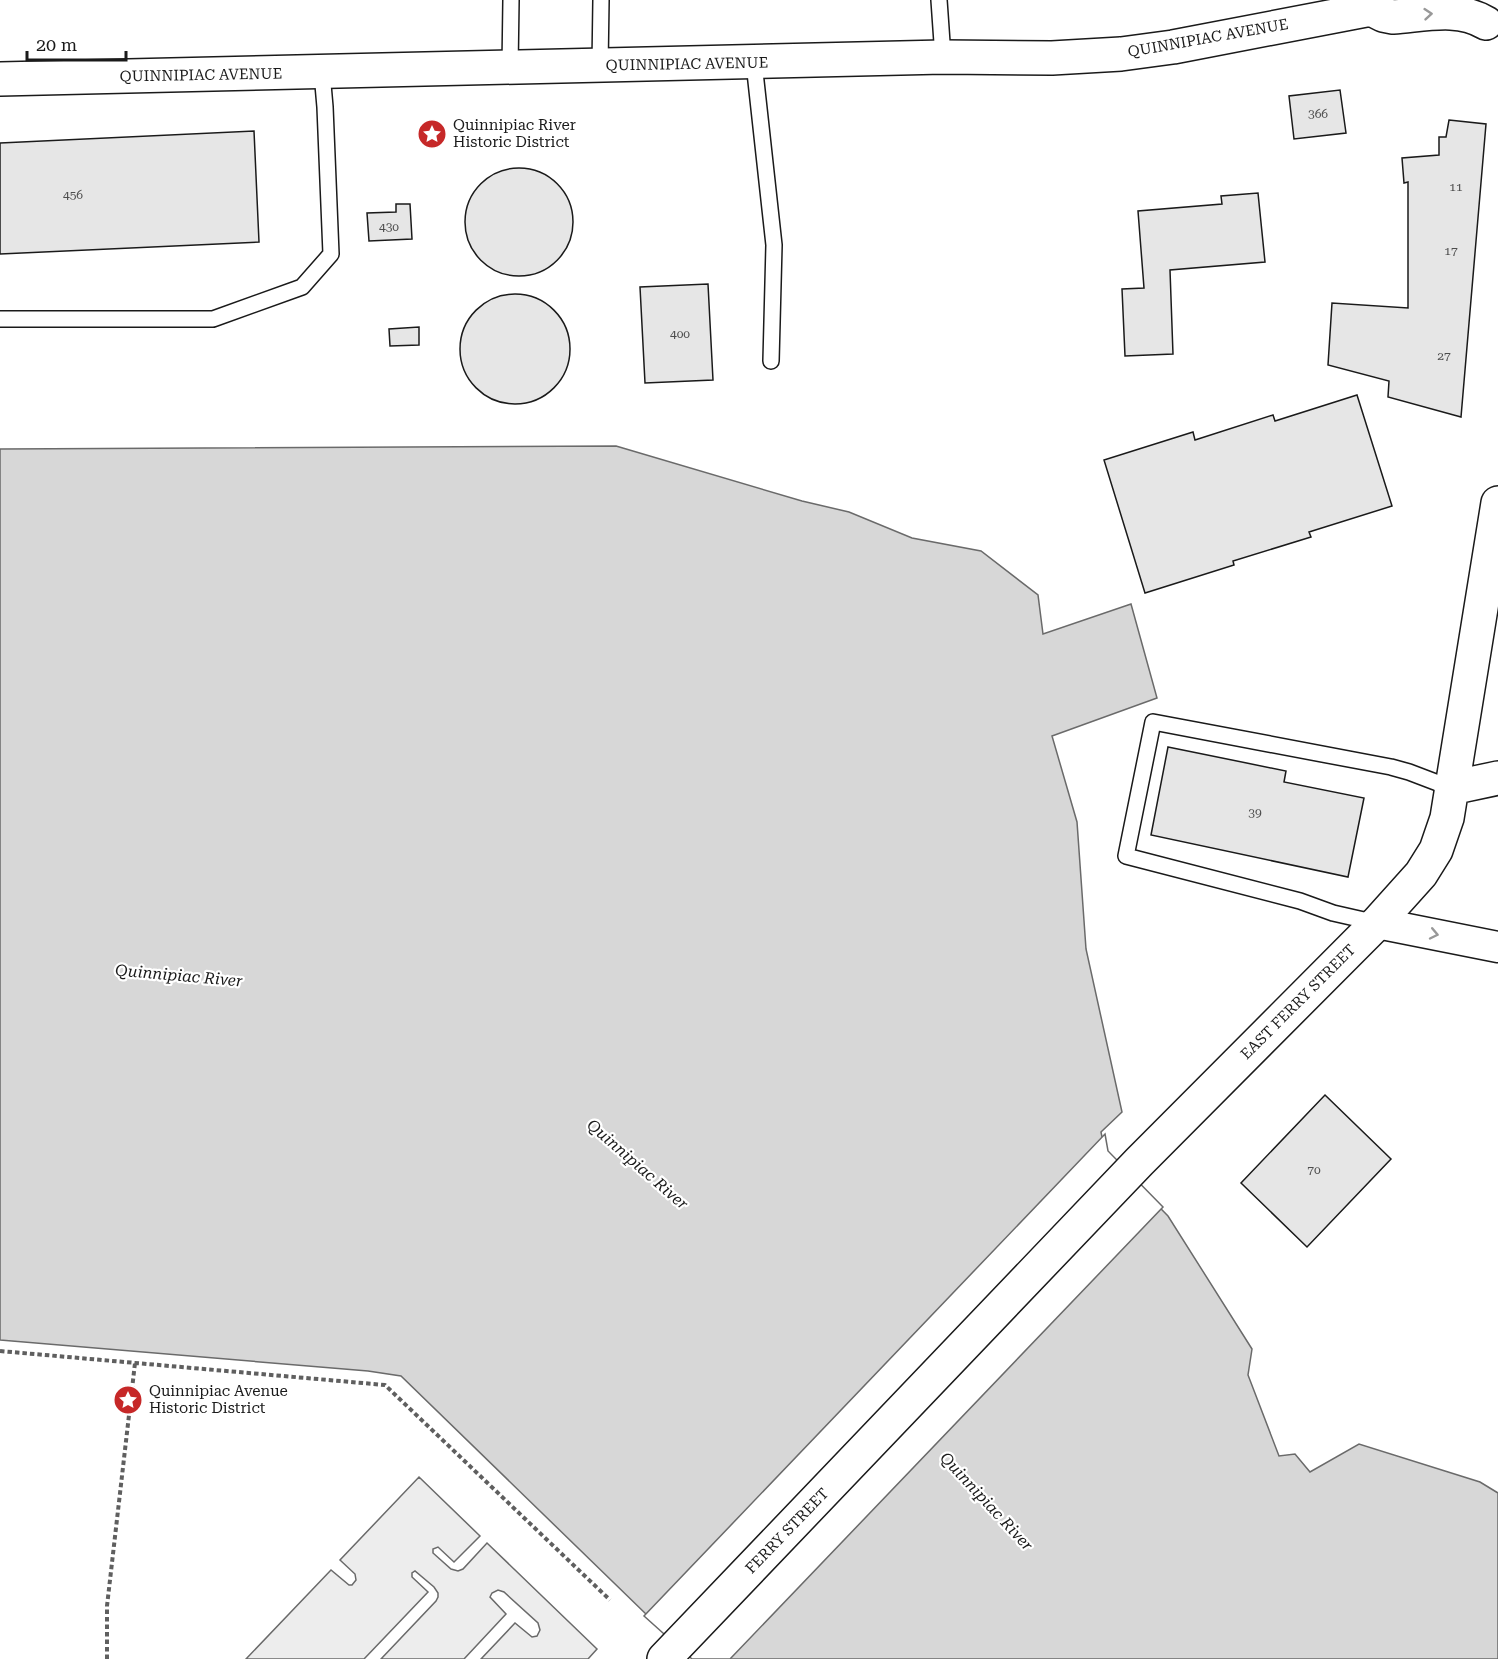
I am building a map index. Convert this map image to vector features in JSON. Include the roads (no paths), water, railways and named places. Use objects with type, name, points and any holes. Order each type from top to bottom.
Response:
[{"type":"main road","name":"QUINNIPIAC AVENUE","points":[[0,79],[943,57],[1053,58],[1121,54],[1173,47],[1375,5],[1383,15],[1393,17],[1461,13],[1486,18]]},
{"type":"main road","name":"EAST FERRY STREET","points":[[909,1403],[1139,1162],[1377,923],[1421,874],[1436,850],[1447,818],[1498,503]]},
{"type":"main road","points":[[1451,788],[1498,778]]},
{"type":"main road","name":"FERRY STREET","points":[[668,1655],[909,1403]]},
{"type":"street","points":[[1377,923],[1498,947]]},
{"type":"lane","points":[[510,68],[511,0]]},
{"type":"lane","points":[[600,66],[601,0]]},
{"type":"lane","points":[[939,0],[943,57]]},
{"type":"lane","points":[[754,63],[774,245],[771,361]]},
{"type":"lane","points":[[0,319],[213,319],[302,287],[331,254],[322,73]]},
{"type":"lane","points":[[1377,923],[1126,856],[1154,722],[1391,767],[1451,788]]},
{"type":"water","name":"Quinnipiac River","points":[[616,446],[802,501],[849,512],[912,538],[981,551],[1038,595],[1043,634],[1131,604],[1157,698],[1052,736],[1077,822],[1086,949],[1122,1112],[1101,1132],[1105,1152],[1168,1216],[1252,1349],[1248,1375],[1279,1456],[1295,1454],[1310,1472],[1359,1444],[1480,1482],[1498,1493],[1498,1659],[697,1659],[648,1616],[401,1376],[368,1371],[0,1340],[0,449]]},
{"type":"place","name":"Quinnipiac River Historic District","points":[[432,134]]},
{"type":"place","name":"Quinnipiac Avenue Historic District","points":[[128,1400]]}]
